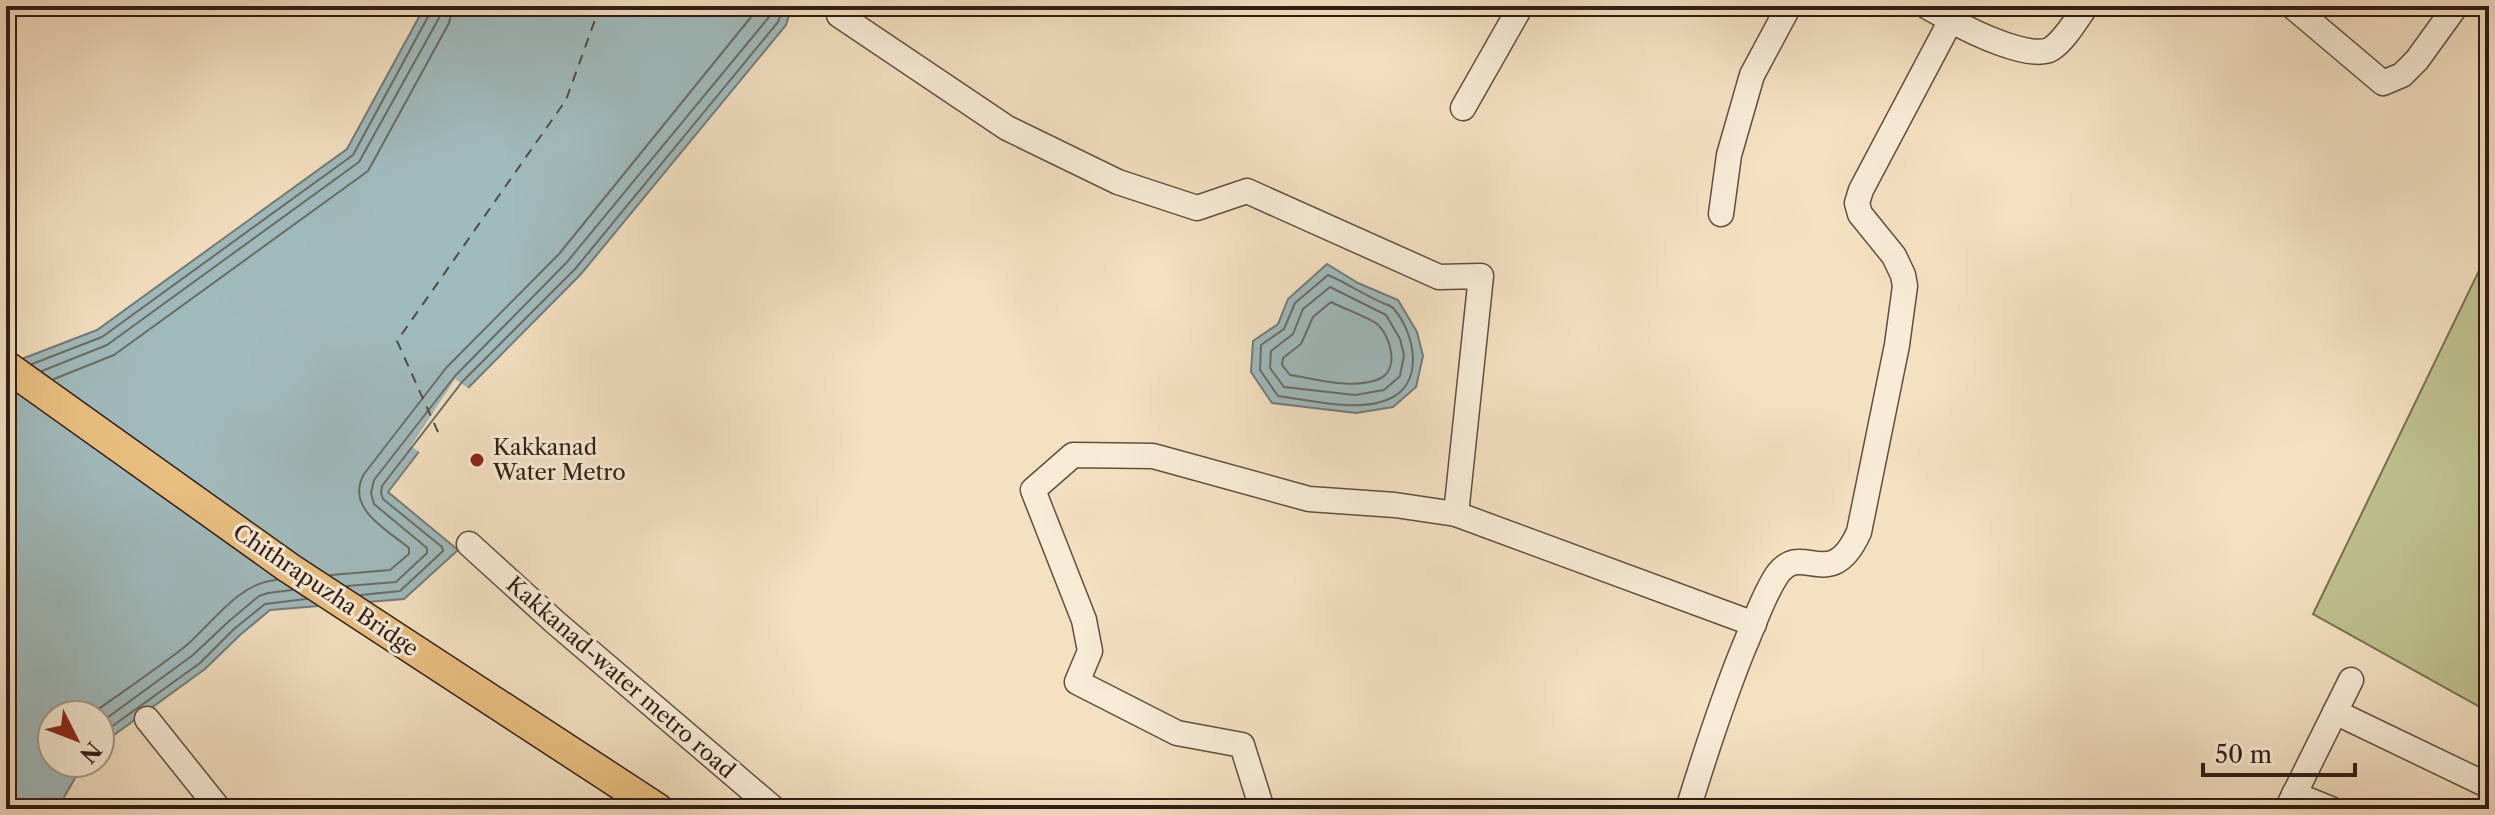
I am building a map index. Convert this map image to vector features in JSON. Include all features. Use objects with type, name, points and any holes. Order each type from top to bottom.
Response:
[{"type":"main road","name":"Chithrapuzha Bridge","points":[[6,366],[289,568],[655,807]]},
{"type":"street","points":[[844,6],[839,15],[1007,128],[1118,182],[1197,208],[1247,191],[1439,277],[1481,276],[1456,514]]},
{"type":"street","points":[[1463,108],[1521,6]]},
{"type":"street","points":[[1721,214],[1729,155],[1752,75],[1789,6]]},
{"type":"street","points":[[1926,6],[1987,37],[2037,53],[2052,49],[2086,6]]},
{"type":"street","points":[[2292,6],[2383,83],[2402,75],[2417,60],[2456,6]]},
{"type":"street","points":[[1688,809],[1716,717],[1777,575],[1786,565],[1802,561],[1825,565],[1840,561],[1851,550],[1859,532],[1897,345],[1905,286],[1894,256],[1860,214],[1857,203],[1951,20]]},
{"type":"street","points":[[1262,809],[1242,745],[1177,733],[1077,682],[1090,651],[1084,620],[1033,490],[1073,455],[1153,456],[1309,499],[1395,505],[1456,514],[1754,624]]},
{"type":"street","name":"Kakkanad-water metro road","points":[[469,544],[556,623],[774,809]]},
{"type":"street","points":[[2331,809],[2290,801],[2351,680]]},
{"type":"street","points":[[2335,712],[2489,786]]},
{"type":"street","points":[[147,719],[219,809]]},
{"type":"green space","points":[[2489,250],[2489,712],[2313,614]]},
{"type":"water","points":[[425,6],[792,6],[786,25],[581,274],[468,388],[388,492],[458,550],[404,599],[270,610],[205,669],[116,733],[116,699],[36,699],[36,779],[75,779],[57,809],[6,809],[6,365],[97,330],[347,149]]},
{"type":"water","points":[[1327,264],[1358,283],[1398,300],[1417,332],[1423,356],[1416,387],[1393,407],[1356,413],[1272,403],[1251,372],[1253,341],[1278,324],[1288,299]]},
{"type":"pier","points":[[455,379],[471,390],[422,454],[411,446]]},
{"type":"ferry route","points":[[438,432],[397,341],[566,100],[600,6]]},
{"type":"place","name":"Kakkanad Water Metro","points":[[477,460]]}]
